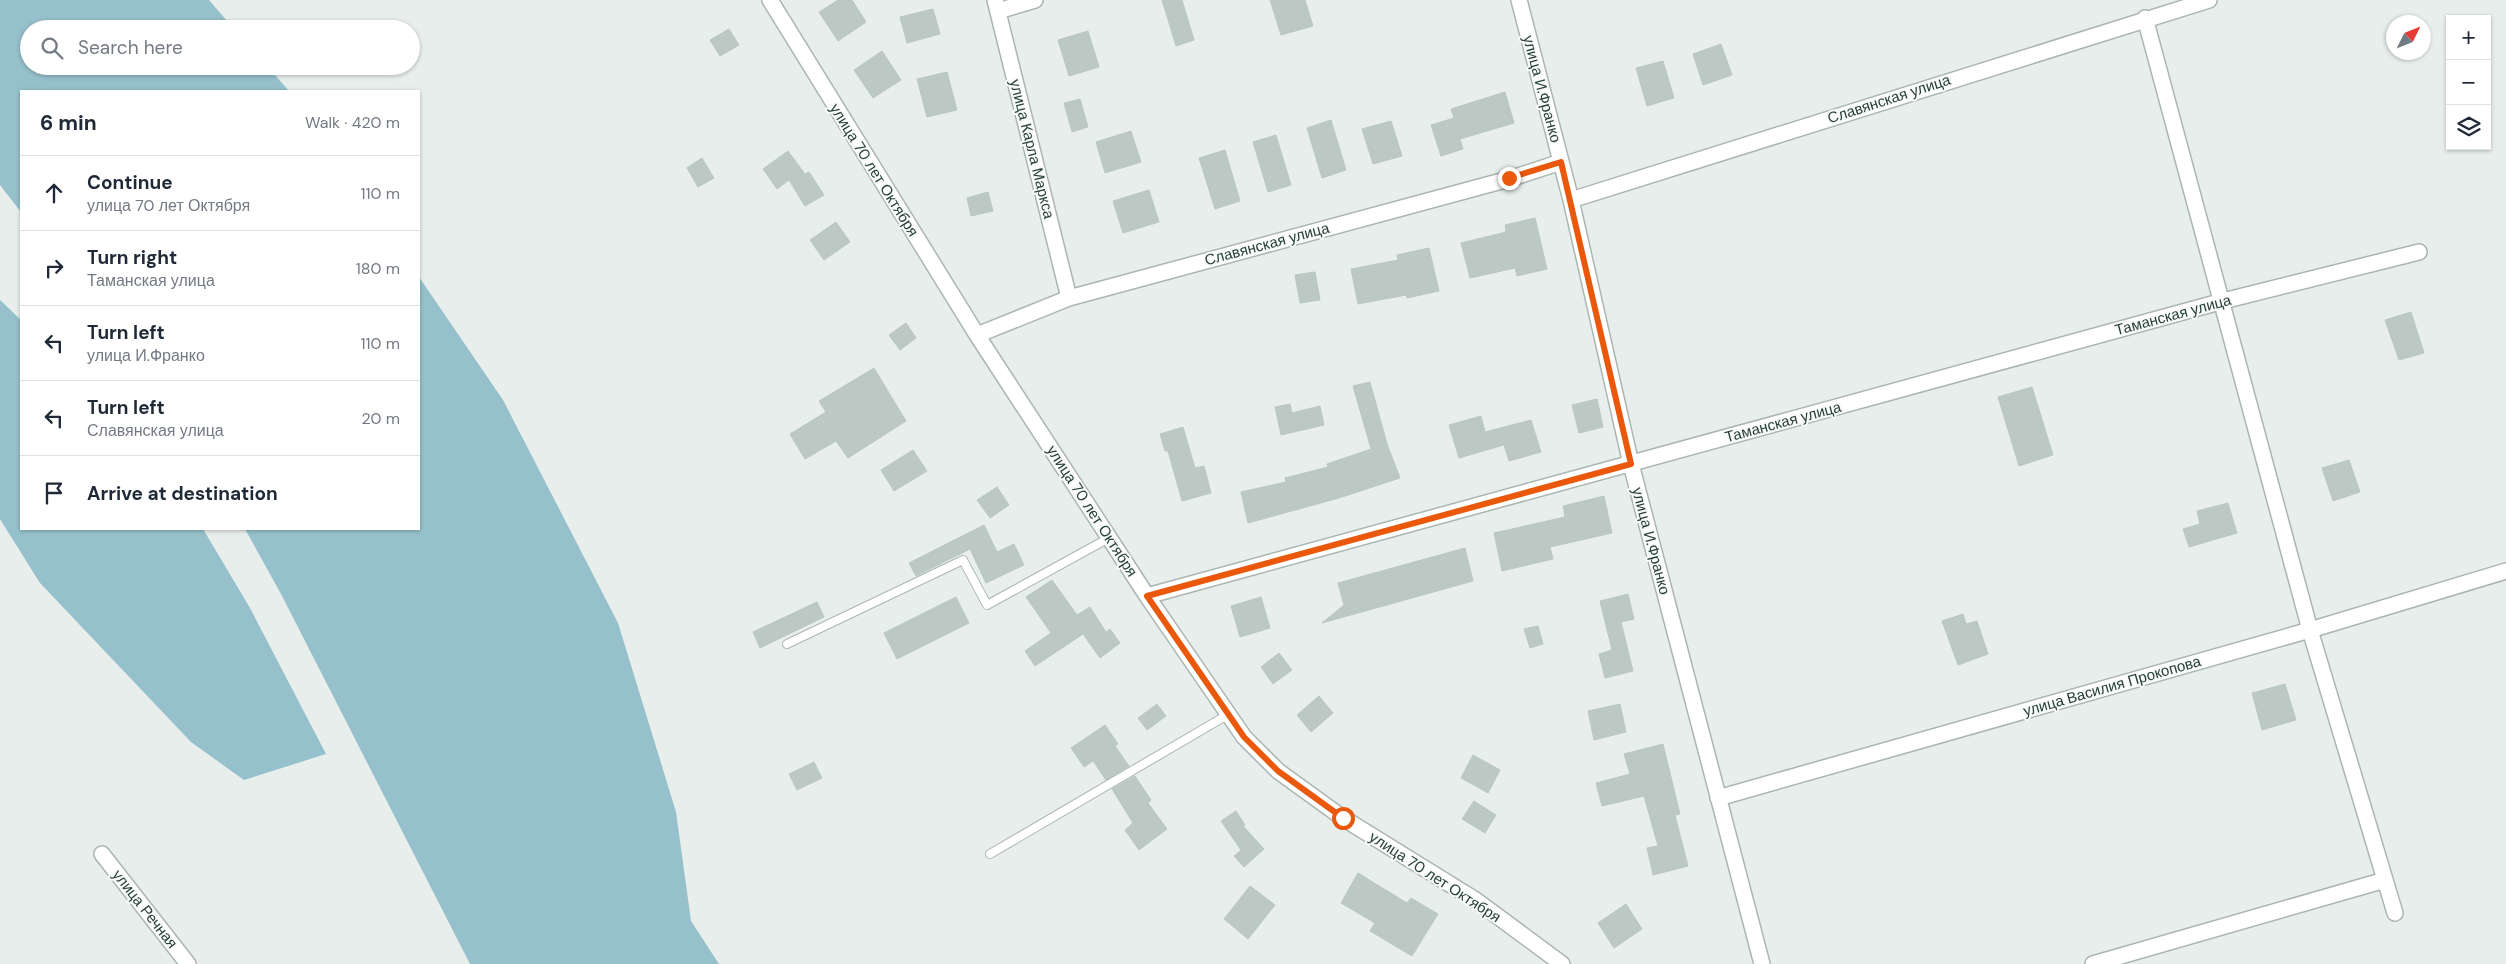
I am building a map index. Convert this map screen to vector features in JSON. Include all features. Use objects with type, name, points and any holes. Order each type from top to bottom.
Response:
[{"type":"street","name":"улица 70 лет Октября","points":[[770,0],[977,335],[1147,596],[1244,737],[1278,771],[1343,818],[1477,901],[1562,964]]},
{"type":"street","points":[[996,5],[1035,0]]},
{"type":"street","name":"улица И.Франко","points":[[1519,0],[1571,200],[1631,464],[1762,964]]},
{"type":"street","name":"Славянская улица","points":[[1571,200],[2145,18],[2208,0]]},
{"type":"street","name":"улица Карла Маркса","points":[[996,5],[1069,298]]},
{"type":"street","points":[[2145,18],[2223,301],[2310,630],[2395,912]]},
{"type":"street","name":"Славянская улица","points":[[977,335],[1069,298],[1509,178],[1561,162]]},
{"type":"street","name":"Таманская улица","points":[[1147,596],[2223,301],[2419,252]]},
{"type":"street","name":"улица Василия Прокопова","points":[[1718,798],[2310,630],[2506,571]]},
{"type":"street","name":"улица Речная","points":[[102,854],[188,964]]},
{"type":"street","points":[[2093,964],[2386,880]]},
{"type":"lane","points":[[787,644],[963,560],[988,605],[1110,538]]},
{"type":"lane","points":[[990,854],[1229,714]]},
{"type":"water","points":[[0,0],[209,0],[226,20],[20,20],[20,75],[275,75],[288,90],[20,90],[20,211],[0,185]]},
{"type":"water","points":[[420,278],[503,400],[618,623],[676,812],[691,921],[719,964],[470,964],[281,594],[246,530],[420,530]]},
{"type":"water","points":[[0,300],[20,319],[20,530],[204,530],[250,608],[326,754],[244,780],[191,742],[40,583],[0,519]]},
{"type":"building","points":[[838,0],[852,0],[866,22],[838,41],[819,12]]},
{"type":"building","points":[[1162,0],[1182,0],[1194,40],[1176,46]]},
{"type":"building","points":[[1270,0],[1305,0],[1313,26],[1281,35]]},
{"type":"building","points":[[933,9],[940,34],[907,43],[900,17]]},
{"type":"building","points":[[729,29],[739,45],[720,56],[710,40]]},
{"type":"building","points":[[1088,31],[1099,67],[1069,76],[1058,40]]},
{"type":"building","points":[[1721,44],[1732,75],[1703,85],[1693,54]]},
{"type":"building","points":[[882,51],[901,80],[873,98],[854,70]]},
{"type":"building","points":[[1663,61],[1674,98],[1647,106],[1636,68]]},
{"type":"building","points":[[947,72],[957,110],[927,117],[917,79]]},
{"type":"building","points":[[1505,92],[1514,123],[1460,139],[1463,149],[1441,156],[1431,125],[1454,118],[1451,109]]},
{"type":"building","points":[[1080,99],[1088,127],[1072,132],[1064,103]]},
{"type":"building","points":[[1331,120],[1346,170],[1322,178],[1307,128]]},
{"type":"building","points":[[1391,121],[1402,156],[1373,164],[1362,129]]},
{"type":"building","points":[[1131,131],[1141,162],[1105,173],[1096,142]]},
{"type":"building","points":[[1276,135],[1291,185],[1268,192],[1253,142]]},
{"type":"building","points":[[1225,150],[1240,201],[1215,209],[1199,158]]},
{"type":"building","points":[[788,151],[805,174],[809,172],[824,195],[805,206],[789,180],[777,189],[763,169]]},
{"type":"building","points":[[702,158],[714,178],[698,187],[687,168]]},
{"type":"building","points":[[1149,190],[1159,222],[1123,233],[1113,201]]},
{"type":"building","points":[[988,192],[993,211],[971,216],[967,198]]},
{"type":"building","points":[[1535,218],[1547,269],[1517,276],[1515,268],[1470,278],[1461,243],[1506,232],[1505,225]]},
{"type":"building","points":[[836,222],[850,242],[824,260],[810,240]]},
{"type":"building","points":[[1429,248],[1439,291],[1407,298],[1406,295],[1358,304],[1351,269],[1398,260],[1397,255]]},
{"type":"building","points":[[1315,272],[1320,300],[1300,303],[1295,275]]},
{"type":"building","points":[[2411,312],[2424,353],[2399,360],[2385,320]]},
{"type":"building","points":[[906,323],[916,338],[900,350],[889,335]]},
{"type":"building","points":[[874,368],[906,421],[848,458],[836,441],[805,459],[790,434],[826,412],[819,401]]},
{"type":"building","points":[[1370,382],[1387,444],[1400,478],[1339,498],[1248,523],[1241,492],[1286,482],[1285,478],[1328,467],[1327,464],[1371,449],[1353,386]]},
{"type":"building","points":[[2032,387],[2053,455],[2019,466],[1998,397]]},
{"type":"building","points":[[1597,399],[1603,427],[1579,433],[1572,405]]},
{"type":"building","points":[[1290,404],[1292,413],[1320,406],[1324,425],[1281,435],[1275,407]]},
{"type":"building","points":[[1481,416],[1485,432],[1531,420],[1541,452],[1509,461],[1504,445],[1459,458],[1449,425]]},
{"type":"building","points":[[1183,427],[1195,468],[1204,466],[1211,493],[1182,501],[1168,451],[1165,451],[1160,434]]},
{"type":"building","points":[[913,450],[927,471],[894,491],[881,470]]},
{"type":"building","points":[[2349,460],[2360,492],[2333,501],[2322,468]]},
{"type":"building","points":[[997,487],[1009,505],[990,518],[977,500]]},
{"type":"building","points":[[1604,496],[1612,533],[1550,547],[1553,559],[1502,571],[1494,533],[1565,517],[1563,506]]},
{"type":"building","points":[[2228,503],[2237,533],[2189,547],[2183,529],[2200,524],[2197,511]]},
{"type":"building","points":[[984,525],[997,552],[1014,544],[1024,565],[986,583],[970,549],[916,576],[909,563]]},
{"type":"building","points":[[1465,548],[1473,581],[1322,623],[1344,605],[1338,583]]},
{"type":"building","points":[[1052,580],[1077,615],[1090,607],[1106,632],[1110,629],[1120,643],[1100,658],[1083,634],[1035,666],[1025,651],[1051,633],[1026,597]]},
{"type":"building","points":[[1628,594],[1634,619],[1621,622],[1633,671],[1605,678],[1599,654],[1612,650],[1600,601]]},
{"type":"building","points":[[956,597],[969,623],[897,659],[884,633]]},
{"type":"building","points":[[1261,597],[1270,628],[1240,637],[1231,606]]},
{"type":"building","points":[[817,602],[824,617],[760,648],[753,632]]},
{"type":"building","points":[[1963,614],[1966,624],[1977,621],[1988,654],[1958,665],[1942,621]]},
{"type":"building","points":[[1538,626],[1543,644],[1530,648],[1524,629]]},
{"type":"building","points":[[1279,653],[1292,670],[1273,684],[1261,667]]},
{"type":"building","points":[[2285,684],[2296,720],[2262,730],[2252,693]]},
{"type":"building","points":[[1319,696],[1333,713],[1311,732],[1297,715]]},
{"type":"building","points":[[1157,704],[1166,716],[1147,730],[1138,718]]},
{"type":"building","points":[[1620,704],[1626,732],[1594,740],[1588,711]]},
{"type":"building","points":[[1105,725],[1118,744],[1115,746],[1129,766],[1106,780],[1093,761],[1084,767],[1071,748]]},
{"type":"building","points":[[1663,744],[1680,814],[1675,815],[1688,866],[1653,875],[1647,848],[1658,846],[1644,796],[1602,806],[1596,783],[1630,774],[1624,754]]},
{"type":"building","points":[[1473,755],[1500,770],[1488,793],[1461,778]]},
{"type":"building","points":[[814,762],[822,778],[797,790],[789,774]]},
{"type":"building","points":[[1135,776],[1151,800],[1148,803],[1167,829],[1139,850],[1125,830],[1133,823],[1112,789]]},
{"type":"building","points":[[1474,801],[1496,815],[1485,833],[1462,819]]},
{"type":"building","points":[[1236,811],[1245,825],[1243,826],[1264,849],[1244,867],[1234,856],[1241,850],[1221,821]]},
{"type":"building","points":[[1358,873],[1407,903],[1411,898],[1438,914],[1412,956],[1370,931],[1375,923],[1341,903]]},
{"type":"building","points":[[1250,886],[1275,905],[1248,939],[1224,919]]},
{"type":"building","points":[[1626,904],[1642,929],[1614,948],[1598,923]]},
{"type":"route","points":[[1343,818],[1278,771],[1244,737],[1147,596],[1631,464],[1561,162],[1509,178]]}]
